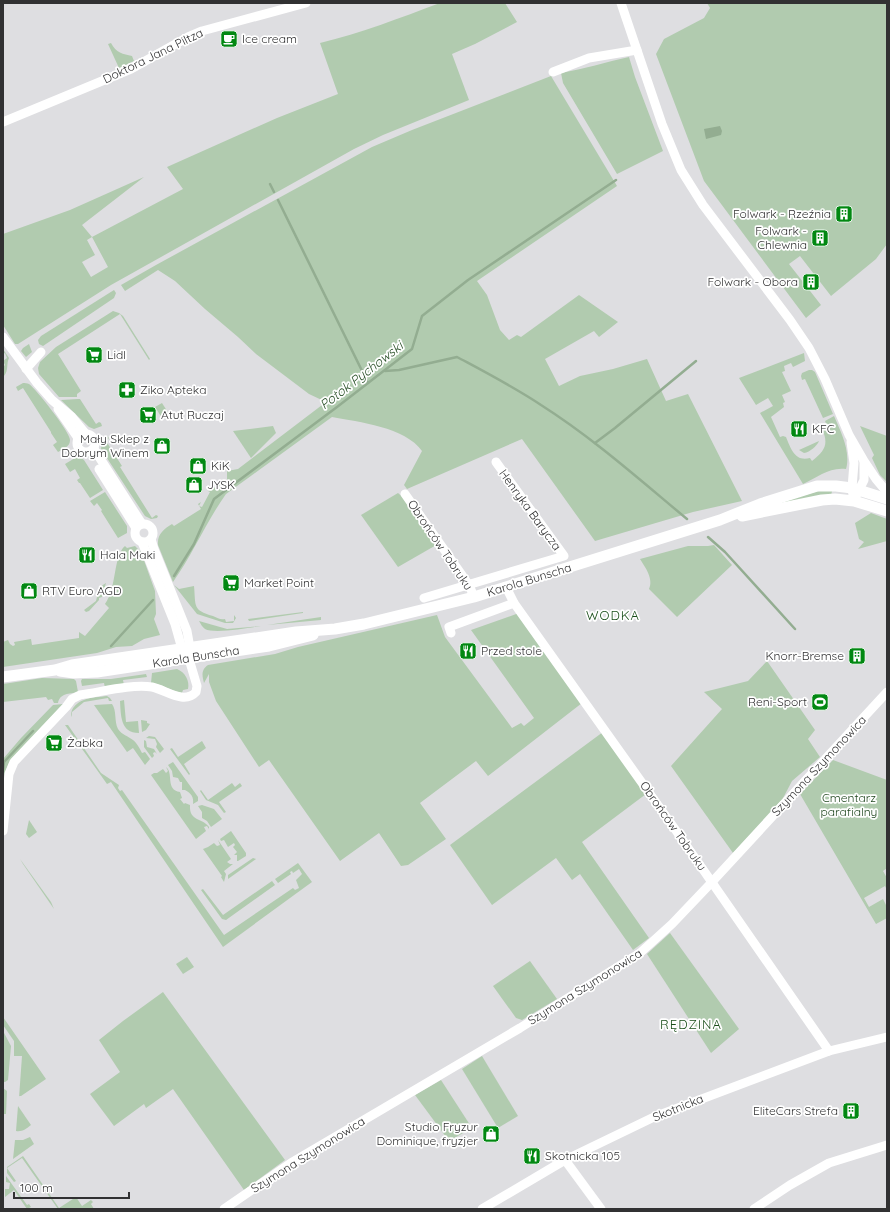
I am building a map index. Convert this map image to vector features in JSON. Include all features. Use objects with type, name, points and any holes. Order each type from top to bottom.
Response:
[{"type":"main road","name":"Karola Bunscha","points":[[3,677],[55,670],[74,673],[97,672],[187,652],[269,646],[293,641],[335,629],[364,624],[474,597],[720,520],[760,504],[817,486],[836,486],[855,489],[887,499]]},
{"type":"main road","name":"Karola Bunscha","points":[[720,520],[822,500],[836,499],[854,501],[887,511]]},
{"type":"street","name":"Doktora Jana Piltza","points":[[3,122],[131,69],[188,37],[202,31],[306,3]]},
{"type":"street","points":[[621,3],[662,124],[681,170],[703,205],[790,320],[809,348],[825,379],[849,435],[864,461],[887,492]]},
{"type":"street","points":[[553,72],[589,58],[637,50]]},
{"type":"street","points":[[3,337],[26,369],[52,400],[78,438]]},
{"type":"street","points":[[26,369],[41,352]]},
{"type":"street","points":[[52,400],[72,417],[86,434],[94,438],[95,443],[91,451]]},
{"type":"street","points":[[86,434],[81,435],[78,438],[76,445],[82,452],[91,451]]},
{"type":"street","points":[[849,435],[854,463],[854,501]]},
{"type":"street","points":[[91,451],[139,526]]},
{"type":"street","points":[[855,489],[862,484],[865,474],[864,461]]},
{"type":"street","name":"Henryka Barycza","points":[[424,598],[564,556],[496,462]]},
{"type":"street","name":"Obrońców Tobruku","points":[[405,494],[469,585],[474,597]]},
{"type":"street","points":[[3,831],[8,774],[10,768],[72,699],[80,695],[140,686],[158,688],[177,696],[190,696],[195,694],[197,689],[187,652],[186,630],[146,540],[136,537],[135,532],[139,526],[148,524],[152,529],[153,535],[146,540]]},
{"type":"street","name":"Obrońców Tobruku","points":[[506,587],[514,603],[712,882],[829,1051]]},
{"type":"street","points":[[451,634],[450,627],[514,603]]},
{"type":"street","name":"Szymona Szymonowica","points":[[224,1209],[304,1156],[520,1028],[636,957],[672,924],[886,695]]},
{"type":"street","name":"Skotnicka","points":[[482,1209],[565,1160],[654,1117],[829,1051],[887,1037]]},
{"type":"street","points":[[754,1209],[790,1185],[829,1163],[887,1145]]},
{"type":"street","points":[[565,1160],[601,1209]]},
{"type":"green space","points":[[440,3],[505,3],[517,22],[452,54],[469,100],[383,135],[354,149],[111,285],[18,344],[15,344],[3,325],[3,234],[70,210],[144,177],[82,225],[92,237],[183,189],[167,167],[277,118],[338,94],[320,43],[395,20]],"holes":[[[92,237],[108,267],[91,277],[82,262],[95,255],[87,240]]]},
{"type":"green space","points":[[707,3],[887,3],[887,244],[876,259],[831,296],[800,256],[789,264],[821,305],[806,318],[704,181],[656,54],[664,39],[704,18],[710,8]]},
{"type":"green space","points":[[111,43],[117,51],[132,56],[134,61],[119,68],[108,44]]},
{"type":"green space","points":[[629,57],[663,151],[617,174],[563,83],[561,73]]},
{"type":"green space","points":[[551,76],[617,186],[477,281],[487,295],[500,330],[509,340],[517,335],[521,337],[579,295],[618,322],[599,337],[594,331],[545,359],[559,386],[580,376],[613,369],[647,359],[666,401],[688,394],[742,501],[693,512],[595,541],[522,439],[407,489],[404,485],[422,451],[414,443],[405,436],[381,427],[332,417],[226,494],[173,582],[158,545],[160,535],[172,524],[174,526],[201,509],[199,506],[202,507],[210,492],[208,491],[227,480],[227,471],[238,469],[326,402],[309,394],[256,354],[175,281],[158,270],[125,291],[121,285],[372,147]]},
{"type":"green space","points":[[114,290],[116,293],[114,298],[43,346],[39,344],[38,340],[41,336]]},
{"type":"green space","points":[[113,311],[119,313],[123,316],[150,359],[149,360],[120,314],[58,354],[81,391],[77,394],[77,397],[59,397],[39,374],[38,368],[40,362],[56,347]]},
{"type":"green space","points":[[29,344],[32,352],[26,357],[21,351]]},
{"type":"green space","points":[[3,349],[9,358],[4,376],[3,367],[5,365],[3,361],[7,358],[5,353],[3,354]]},
{"type":"green space","points":[[804,353],[805,361],[793,367],[791,363],[784,366],[785,371],[782,372],[791,391],[782,395],[785,402],[783,403],[784,407],[771,417],[780,437],[786,437],[794,454],[805,459],[810,458],[812,461],[820,454],[824,447],[825,439],[822,429],[827,426],[825,421],[834,416],[846,449],[847,462],[846,469],[829,471],[803,484],[760,413],[773,406],[768,398],[756,405],[739,378]]},
{"type":"green space","points":[[809,370],[815,372],[833,414],[823,418],[805,379],[802,380],[802,373]]},
{"type":"green space","points":[[23,383],[29,384],[33,388],[65,429],[69,436],[70,442],[64,449],[58,452],[53,445],[57,442],[23,388],[18,391],[16,387]]},
{"type":"green space","points":[[80,399],[96,424],[99,422],[102,426],[94,429],[89,427],[61,400]]},
{"type":"green space","points":[[162,403],[169,414],[162,418],[155,407]]},
{"type":"green space","points":[[273,426],[276,433],[251,458],[233,431]]},
{"type":"green space","points":[[860,426],[887,436],[887,482],[880,475],[872,458],[874,455]]},
{"type":"green space","points":[[107,436],[109,438],[106,441],[122,466],[120,467],[152,518],[156,515],[158,516],[157,518],[151,519],[145,516],[101,449],[102,442]]},
{"type":"green space","points":[[819,441],[815,447],[809,451],[804,453],[799,450]]},
{"type":"green space","points":[[80,457],[84,460],[103,490],[90,498],[77,480],[80,478],[75,469],[70,472],[65,464],[75,458]]},
{"type":"green space","points":[[819,491],[832,491],[831,496],[762,507]]},
{"type":"green space","points":[[105,492],[127,526],[127,533],[118,538],[97,503],[94,506],[90,501]]},
{"type":"green space","points":[[398,493],[407,501],[438,544],[398,567],[361,515]]},
{"type":"green space","points":[[871,513],[887,519],[887,541],[858,549],[864,542],[859,539],[855,523]]},
{"type":"green space","points":[[714,545],[732,565],[677,617],[649,589],[650,577],[640,559],[688,546]]},
{"type":"green space","points":[[125,546],[127,548],[135,546],[141,552],[155,591],[156,614],[154,619],[160,635],[144,639],[132,646],[116,647],[97,653],[3,667],[3,642],[8,640],[13,646],[15,645],[14,642],[31,639],[32,645],[79,638],[79,632],[85,636],[109,608],[105,604],[112,590],[118,557]]},
{"type":"green space","points":[[106,583],[102,597],[99,598],[99,600],[89,611],[86,612],[84,610],[96,601],[97,597],[102,594],[98,588]]},
{"type":"green space","points":[[174,585],[179,589],[194,586],[195,603],[201,612],[219,619],[225,619],[226,622],[234,621],[234,615],[236,618],[233,623],[225,623],[197,614]]},
{"type":"green space","points":[[303,612],[249,621],[248,619]]},
{"type":"green space","points":[[519,613],[582,703],[488,776],[476,761],[420,803],[446,839],[408,865],[401,866],[379,833],[340,861],[269,760],[259,767],[216,701],[209,682],[209,674],[204,683],[203,680],[203,671],[208,665],[275,654],[298,647],[437,615],[445,637],[512,728],[521,723],[524,726],[534,718],[471,630]]},
{"type":"green space","points":[[321,617],[321,620],[267,625]]},
{"type":"green space","points":[[199,621],[227,629],[261,626],[216,631],[205,629]]},
{"type":"green space","points":[[767,661],[815,730],[808,739],[820,757],[792,781],[781,802],[733,853],[671,766],[722,709],[704,692],[748,681]]},
{"type":"green space","points":[[177,669],[185,675],[188,680],[188,689],[183,690],[182,693],[151,683],[152,673]]},
{"type":"green space","points":[[146,674],[147,677],[123,680],[124,685],[105,688],[104,683],[82,686],[81,681],[82,679],[111,679]]},
{"type":"green space","points":[[42,678],[74,679],[76,681],[78,692],[61,697],[58,703],[54,703],[52,699],[48,700],[46,697],[3,702],[3,684]]},
{"type":"green space","points":[[107,696],[112,701],[109,701],[108,698],[84,702],[72,712],[74,707],[81,701],[89,698]]},
{"type":"green space","points":[[124,700],[126,722],[138,721],[139,733],[128,730],[125,727],[121,717],[120,701]]},
{"type":"green space","points":[[63,704],[9,763],[5,772],[3,789],[3,759],[53,705]]},
{"type":"green space","points":[[112,704],[114,707],[118,729],[121,733],[134,741],[142,753],[145,752],[150,759],[145,765],[133,748],[127,752],[94,705]]},
{"type":"green space","points":[[141,720],[147,721],[147,723],[150,724],[146,730],[142,732]]},
{"type":"green space","points":[[65,725],[68,725],[101,773],[119,785],[118,788],[120,791],[122,790],[224,935],[293,888],[295,890],[299,888],[296,880],[302,874],[299,869],[293,873],[292,871],[290,872],[291,874],[278,883],[275,879],[298,863],[312,882],[223,947],[111,782],[107,784]]},
{"type":"green space","points":[[603,732],[646,794],[582,842],[649,938],[633,950],[580,874],[572,880],[556,858],[492,905],[450,845]]},
{"type":"green space","points":[[149,736],[155,737],[164,749],[160,753],[156,747],[157,744],[155,739],[146,738]]},
{"type":"green space","points":[[144,740],[146,741],[147,747],[154,749],[157,754],[155,752],[153,753],[154,756],[152,758],[144,747]]},
{"type":"green space","points":[[202,741],[206,748],[184,764],[190,774],[189,775],[170,749],[172,748],[178,757]]},
{"type":"green space","name":"Cmentarz parafialny","points":[[833,760],[887,780],[887,868],[883,871],[887,878],[887,890],[885,886],[864,898],[869,907],[883,899],[887,907],[887,918],[876,924],[800,794]]},
{"type":"green space","points":[[173,762],[198,797],[198,801],[193,804],[193,799],[190,794],[185,790],[182,790],[182,782],[180,782],[178,778],[173,777],[172,771],[168,765]]},
{"type":"green space","points":[[166,767],[168,770],[169,773],[171,785],[175,791],[180,792],[182,798],[180,799],[184,804],[190,805],[190,810],[196,819],[209,827],[209,829],[207,826],[204,827],[206,831],[196,839],[151,775],[163,769],[166,773],[168,771]]},
{"type":"green space","points":[[232,783],[235,787],[240,783],[242,786],[219,802],[226,812],[224,813],[218,805],[206,800],[200,791],[201,790],[208,800]]},
{"type":"green space","points":[[202,805],[214,809],[222,819],[211,827],[207,821],[202,818],[202,812],[198,806]]},
{"type":"green space","points":[[29,820],[37,832],[29,838],[26,834]]},
{"type":"green space","points":[[231,831],[246,853],[246,856],[238,861],[237,855],[234,855],[237,852],[233,847],[235,845],[234,843],[228,847],[224,840],[221,841],[220,839]]},
{"type":"green space","points":[[218,840],[231,859],[227,862],[233,864],[224,871],[226,874],[224,882],[221,877],[222,876],[203,849],[214,843],[217,846],[220,845]]},
{"type":"green space","points":[[253,858],[256,859],[228,879],[228,875]]},
{"type":"green space","points":[[20,859],[51,902],[54,909],[23,864]]},
{"type":"green space","points":[[272,881],[275,885],[226,920],[222,919],[201,890],[203,889],[223,915]]},
{"type":"green space","points":[[670,933],[739,1029],[711,1053],[647,954]]},
{"type":"green space","points":[[187,957],[194,967],[183,974],[176,964]]},
{"type":"green space","points":[[530,961],[557,999],[522,1020],[516,1018],[493,986]]},
{"type":"green space","points":[[163,992],[285,1160],[244,1190],[173,1089],[146,1108],[144,1104],[114,1126],[90,1094],[120,1072],[99,1040]]},
{"type":"green space","points":[[3,1017],[46,1079],[21,1096],[19,1096],[22,1056],[14,1056],[14,1041],[3,1025]]},
{"type":"green space","points":[[3,1031],[11,1046],[8,1080],[5,1082],[3,1082]]},
{"type":"green space","points":[[482,1056],[518,1116],[498,1128],[462,1069]]},
{"type":"green space","points":[[441,1080],[472,1128],[449,1141],[415,1095]]},
{"type":"green space","points":[[3,1088],[7,1091],[6,1114],[3,1114]]},
{"type":"green space","points":[[18,1106],[31,1125],[24,1130],[16,1131]]},
{"type":"green space","points":[[30,1137],[34,1144],[13,1159],[15,1140],[23,1140]]},
{"type":"green space","points":[[23,1156],[59,1208],[76,1197],[82,1206],[91,1200],[93,1202],[91,1204],[94,1209],[58,1209],[22,1158],[7,1168]]},
{"type":"green space","points":[[7,1168],[16,1181],[14,1182],[7,1173]]},
{"type":"green space","points":[[6,1176],[27,1205],[29,1204],[31,1207],[27,1209],[14,1190],[5,1197],[5,1189],[9,1189],[10,1183],[6,1182]]},
{"type":"shaded area","points":[[720,126],[722,131],[721,135],[706,139],[704,129]]},
{"type":"waterway","name":"Potok Pychowski","points":[[174,576],[194,544],[214,499],[412,349],[422,316],[468,280],[616,180]]},
{"type":"waterway","points":[[270,184],[274,192]]},
{"type":"waterway","points":[[278,200],[368,383]]},
{"type":"waterway","points":[[385,371],[399,370],[457,357],[520,392],[579,431],[687,519]]},
{"type":"waterway","points":[[595,443],[696,361]]},
{"type":"waterway","points":[[708,537],[725,552],[795,629]]},
{"type":"waterway","name":"Potok Pychowski","points":[[111,646],[153,600]]},
{"type":"waterway","name":"Potok Pychowski","points":[[3,770],[4,762],[33,731]]},
{"type":"place","name":"Ice cream","points":[[229,39]]},
{"type":"place","name":"Folwark - Rzeźnia","points":[[844,214]]},
{"type":"place","name":"Folwark - Chlewnia","points":[[820,238]]},
{"type":"place","name":"Folwark - Obora","points":[[811,282]]},
{"type":"place","name":"Lidl","points":[[94,355]]},
{"type":"place","name":"Ziko Apteka","points":[[127,390]]},
{"type":"place","name":"Atut Ruczaj","points":[[148,415]]},
{"type":"place","name":"KFC","points":[[799,429]]},
{"type":"place","name":"Mały Sklep z Dobrym Winem","points":[[162,446]]},
{"type":"place","name":"KiK","points":[[198,466]]},
{"type":"place","name":"JYSK","points":[[194,485]]},
{"type":"place","name":"Hala Maki","points":[[87,555]]},
{"type":"place","name":"Market Point","points":[[231,583]]},
{"type":"place","name":"RTV Euro AGD","points":[[29,591]]},
{"type":"place","name":"Przed stole","points":[[468,651]]},
{"type":"place","name":"Knorr-Bremse","points":[[857,656]]},
{"type":"place","name":"Reni-Sport","points":[[820,702]]},
{"type":"place","name":"Żabka","points":[[54,743]]},
{"type":"place","name":"EliteCars Strefa","points":[[851,1111]]},
{"type":"place","name":"Studio Fryzur Dominique, fryzjer","points":[[491,1134]]},
{"type":"place","name":"Skotnicka 105","points":[[532,1156]]},
{"type":"district","name":"WODKA","points":[[613,615]]},
{"type":"district","name":"RĘDZINA","points":[[691,1024]]}]
